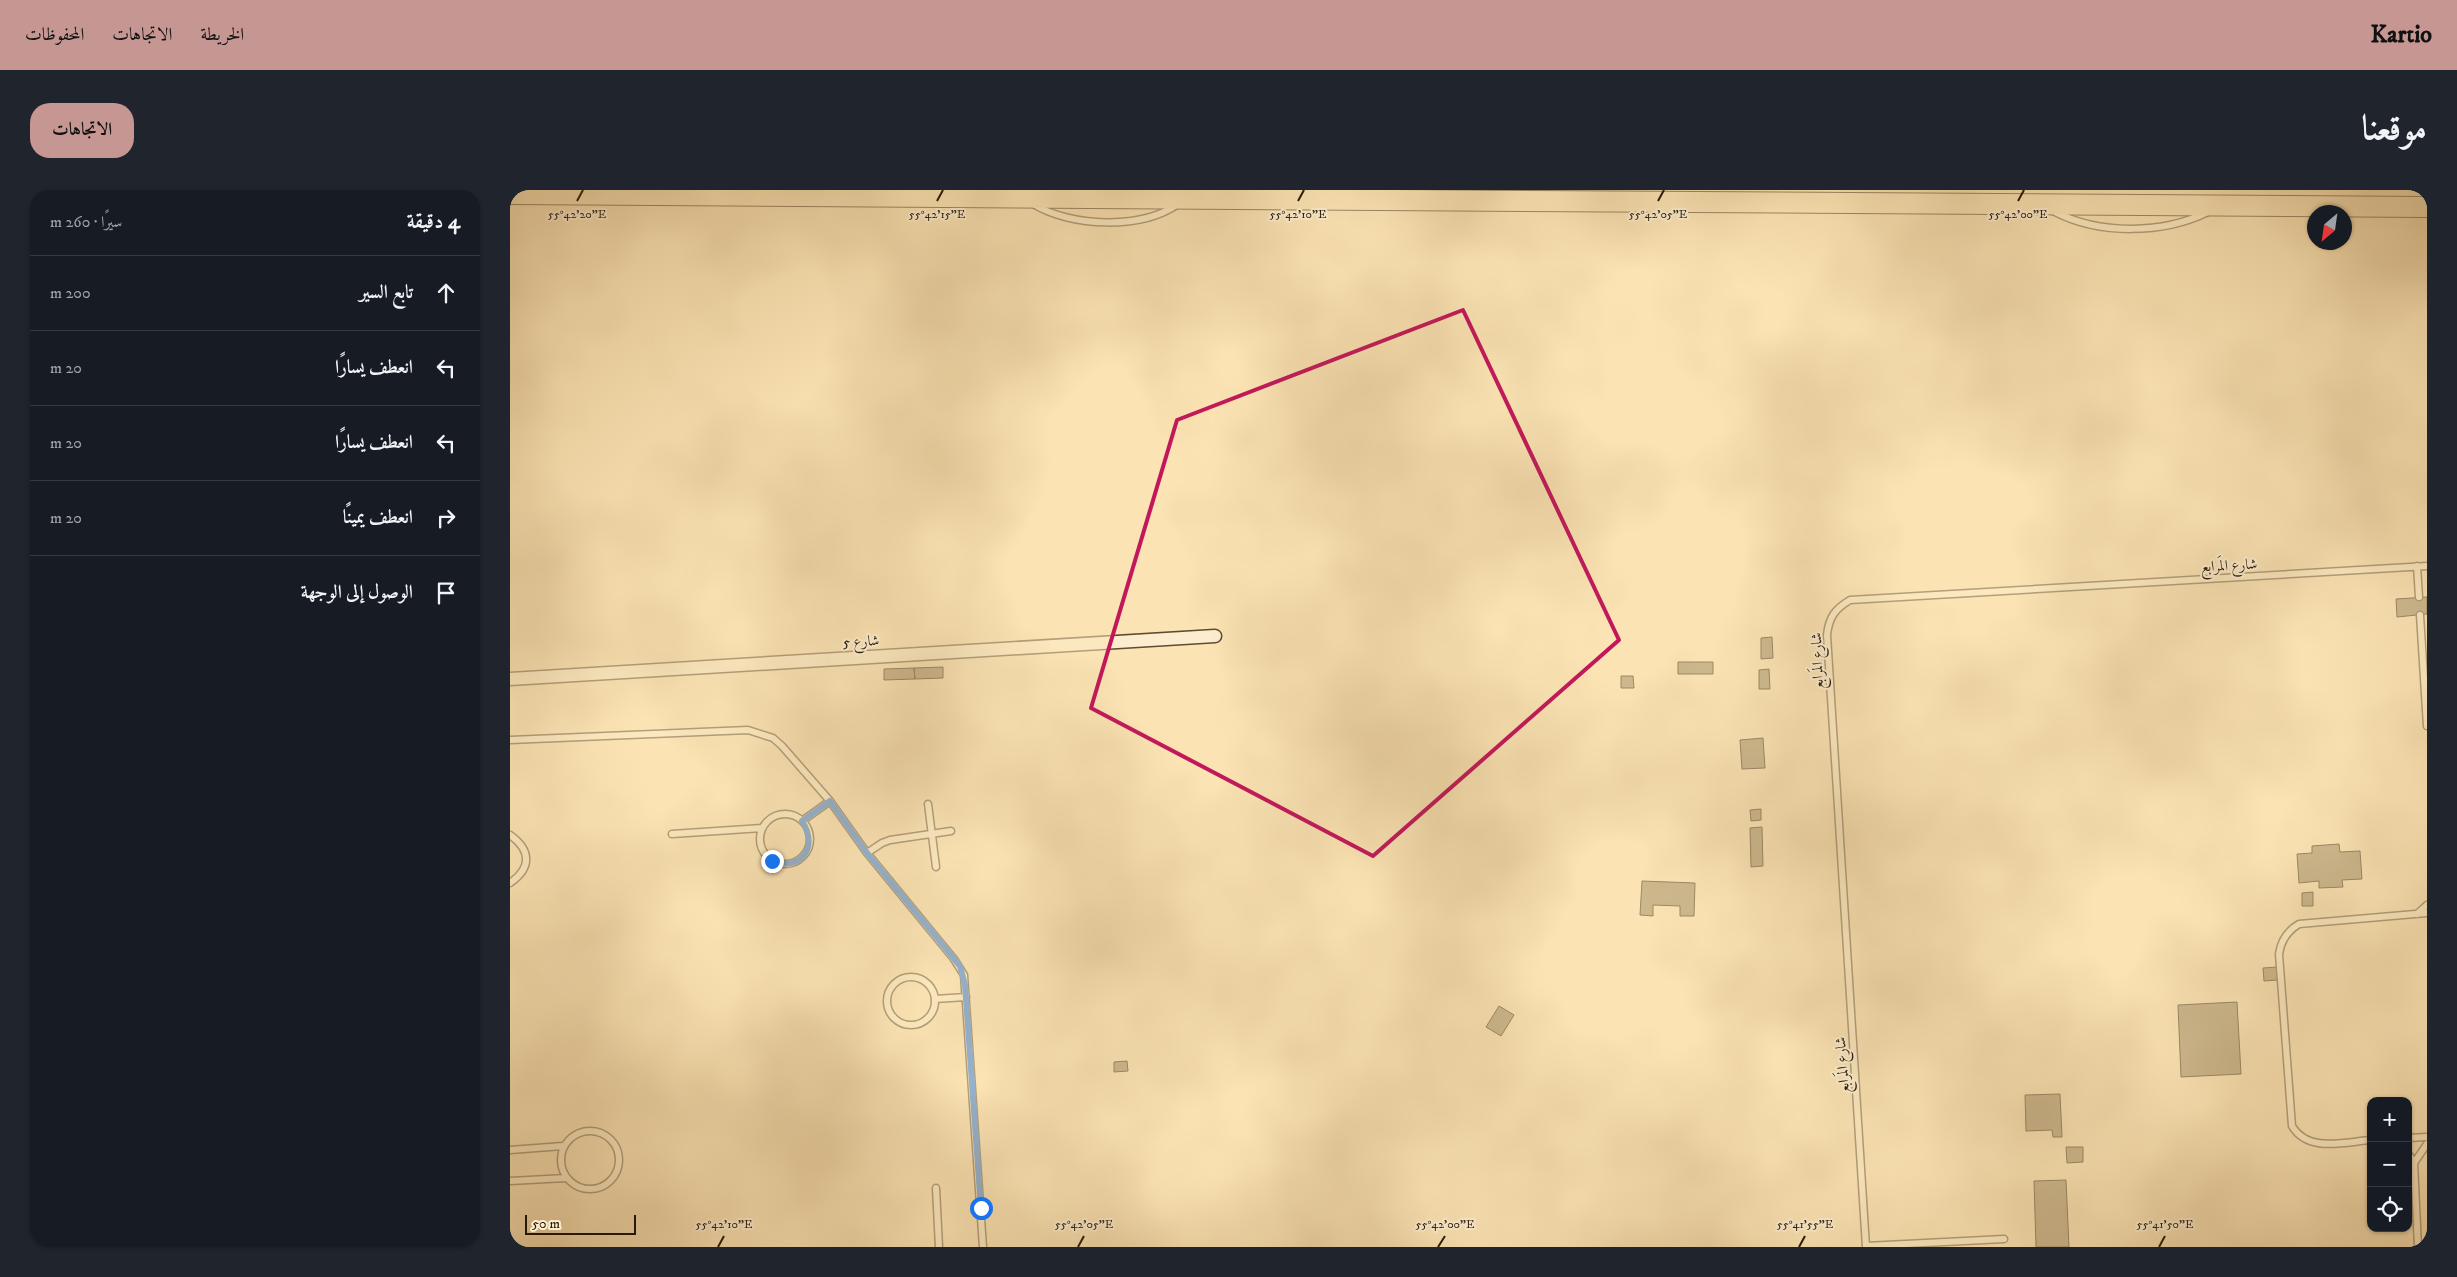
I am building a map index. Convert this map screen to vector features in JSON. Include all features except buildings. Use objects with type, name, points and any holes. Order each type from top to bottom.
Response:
[{"type":"main road","points":[[510,194],[902,193],[1021,197],[2427,207]]},
{"type":"street","name":"شارع 5","points":[[510,679],[1215,636]]},
{"type":"lane","points":[[2417,566],[2419,597]]},
{"type":"lane","name":"شارع المَرابع","points":[[1866,1246],[1828,635],[1829,620],[1837,607],[1850,600],[2427,566]]},
{"type":"lane","points":[[2420,615],[2427,726]]},
{"type":"lane","points":[[510,740],[748,730],[773,738],[782,746],[830,801],[867,853],[960,966],[964,975],[983,1247]]},
{"type":"lane","points":[[802,821],[830,801]]},
{"type":"lane","points":[[928,804],[936,867]]},
{"type":"lane","points":[[780,815],[792,816],[802,821],[809,832],[810,844],[805,855],[795,862],[783,864],[772,861],[763,852],[760,840],[762,828],[770,820],[780,815]]},
{"type":"lane","points":[[672,834],[762,828]]},
{"type":"lane","points":[[867,853],[874,847],[890,840],[951,831]]},
{"type":"lane","points":[[510,835],[522,843],[527,859],[522,875],[510,883]]},
{"type":"lane","points":[[2416,914],[2427,904]]},
{"type":"lane","points":[[2367,1140],[2314,1143],[2304,1140],[2292,1126],[2279,954],[2280,945],[2291,929],[2299,924],[2427,913]]},
{"type":"lane","points":[[911,977],[923,980],[931,988],[935,999],[934,1010],[927,1020],[916,1025],[904,1025],[894,1019],[887,1009],[886,998],[890,987],[900,979],[911,977]]},
{"type":"lane","points":[[935,999],[966,997]]},
{"type":"lane","points":[[593,1131],[604,1134],[613,1142],[618,1152],[619,1164],[616,1175],[608,1184],[597,1189],[586,1190],[575,1186],[566,1178],[561,1168],[560,1157],[564,1146],[576,1134],[593,1131]]},
{"type":"lane","points":[[2412,1138],[2427,1137]]},
{"type":"lane","points":[[2414,1163],[2427,1144]]},
{"type":"lane","points":[[510,1150],[564,1146]]},
{"type":"lane","points":[[2412,1160],[2414,1163],[2418,1247]]},
{"type":"lane","points":[[510,1181],[566,1178]]},
{"type":"lane","points":[[936,1188],[939,1247]]},
{"type":"lane","points":[[1866,1246],[2004,1239]]},
{"type":"highlighted area","points":[[1463,310],[1619,640],[1373,856],[1091,708],[1177,420]]},
{"type":"route","points":[[772,861],[783,864],[795,862],[805,855],[810,844],[809,832],[802,821],[830,801],[867,853],[960,966],[964,975],[965,985],[981,1208]]}]
